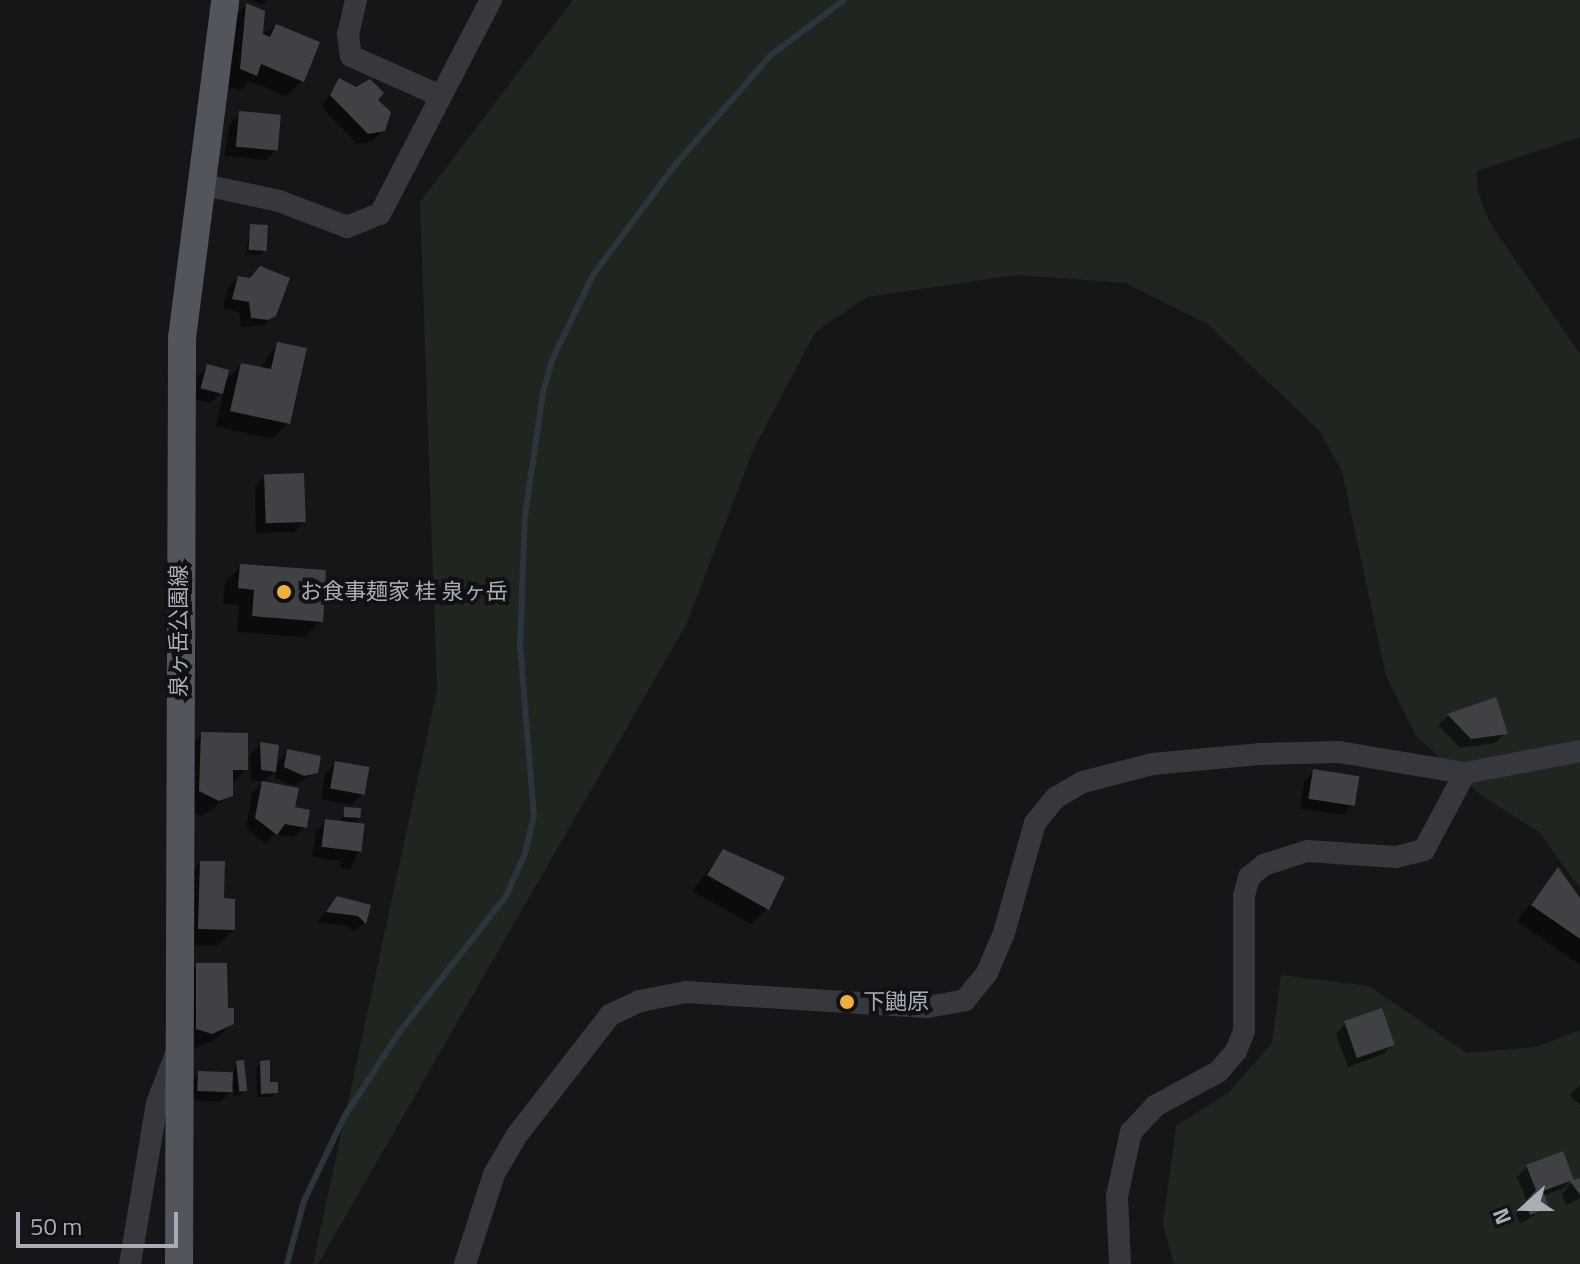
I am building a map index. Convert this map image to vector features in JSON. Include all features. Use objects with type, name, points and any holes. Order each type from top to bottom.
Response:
[{"type":"main road","name":"泉ヶ岳公園線","points":[[179,1264],[179,434],[182,338],[225,0]]},
{"type":"street","points":[[356,0],[348,35],[351,56],[438,95]]},
{"type":"street","points":[[200,184],[279,201],[347,227],[380,214],[438,95],[491,0]]},
{"type":"street","points":[[465,1264],[494,1174],[517,1135],[601,1025],[620,1008],[709,991],[927,1007],[965,1000],[987,973],[1004,933],[1035,823],[1055,798],[1106,774],[1165,763],[1319,751],[1465,773],[1580,751]]},
{"type":"street","points":[[1120,1264],[1117,1196],[1131,1132],[1155,1106],[1218,1072],[1236,1051],[1244,1031],[1244,896],[1249,877],[1264,865],[1307,851],[1396,857],[1424,850],[1465,773]]},
{"type":"street","points":[[130,1264],[157,1103],[178,1049]]},
{"type":"shaded area","points":[[573,0],[1580,0],[1580,137],[1477,171],[1478,192],[1490,223],[1580,354],[1580,888],[1539,832],[1482,796],[1416,736],[1386,676],[1342,471],[1319,430],[1206,323],[1126,283],[1016,275],[867,297],[816,331],[754,448],[686,625],[318,1264],[313,1264],[437,690],[420,202]]},
{"type":"shaded area","points":[[1281,975],[1369,986],[1467,1053],[1536,1047],[1580,1030],[1580,1264],[1174,1264],[1163,1225],[1176,1126],[1229,1092],[1272,1043]]},
{"type":"building","points":[[246,3],[265,11],[263,34],[270,37],[276,24],[320,42],[304,82],[261,64],[257,76],[240,69]]},
{"type":"building","points":[[339,78],[356,87],[370,79],[384,93],[378,100],[391,112],[385,131],[368,134],[330,95]]},
{"type":"building","points":[[239,111],[281,115],[278,151],[236,147]]},
{"type":"building","points":[[250,224],[268,225],[267,251],[249,250]]},
{"type":"building","points":[[260,266],[290,278],[276,316],[268,320],[251,318],[249,302],[232,299],[238,276],[250,278]]},
{"type":"building","points":[[277,342],[307,348],[290,424],[230,411],[241,363],[271,369]]},
{"type":"building","points":[[207,364],[229,370],[223,394],[201,388]]},
{"type":"building","points":[[304,473],[306,522],[266,523],[264,474]]},
{"type":"building","points":[[240,564],[326,570],[323,622],[252,616],[254,590],[238,588]]},
{"type":"building","points":[[1496,697],[1508,734],[1471,739],[1447,714]]},
{"type":"building","points":[[201,732],[248,733],[248,770],[233,770],[233,796],[219,801],[199,791]]},
{"type":"building","points":[[260,742],[279,745],[276,772],[261,770]]},
{"type":"building","points":[[287,749],[321,756],[318,773],[304,776],[284,767]]},
{"type":"building","points":[[335,761],[369,767],[365,795],[330,789]]},
{"type":"building","points":[[1313,769],[1359,776],[1355,806],[1308,799]]},
{"type":"building","points":[[262,781],[299,788],[295,807],[310,810],[307,828],[285,824],[277,835],[255,818]]},
{"type":"building","points":[[344,807],[361,808],[360,818],[343,817]]},
{"type":"building","points":[[325,819],[365,824],[361,852],[322,847]]},
{"type":"building","points":[[723,849],[785,877],[769,910],[707,875]]},
{"type":"building","points":[[200,861],[225,861],[224,898],[235,899],[235,930],[198,929]]},
{"type":"building","points":[[1558,867],[1580,898],[1580,939],[1531,905]]},
{"type":"building","points":[[337,896],[371,905],[366,924],[358,916],[326,912]]},
{"type":"building","points":[[196,963],[227,963],[228,1008],[234,1008],[234,1024],[212,1034],[196,1029]]},
{"type":"building","points":[[1382,1008],[1395,1045],[1357,1058],[1344,1021]]},
{"type":"building","points":[[244,1060],[247,1091],[239,1092],[236,1061]]},
{"type":"building","points":[[270,1060],[270,1082],[278,1082],[278,1093],[261,1094],[260,1061]]},
{"type":"building","points":[[198,1071],[233,1072],[232,1092],[197,1091]]},
{"type":"building","points":[[1563,1151],[1574,1180],[1580,1178],[1580,1195],[1570,1181],[1543,1191],[1549,1208],[1530,1215],[1525,1202],[1536,1190],[1526,1165]]},
{"type":"waterway","points":[[287,1264],[304,1201],[344,1117],[401,1030],[506,896],[525,854],[534,816],[520,644],[525,516],[543,392],[553,358],[593,275],[675,165],[771,55],[844,0]]},
{"type":"place","name":"お食事麺家 桂 泉ヶ岳","points":[[284,592]]},
{"type":"place","name":"下鼬原","points":[[847,1002]]}]
